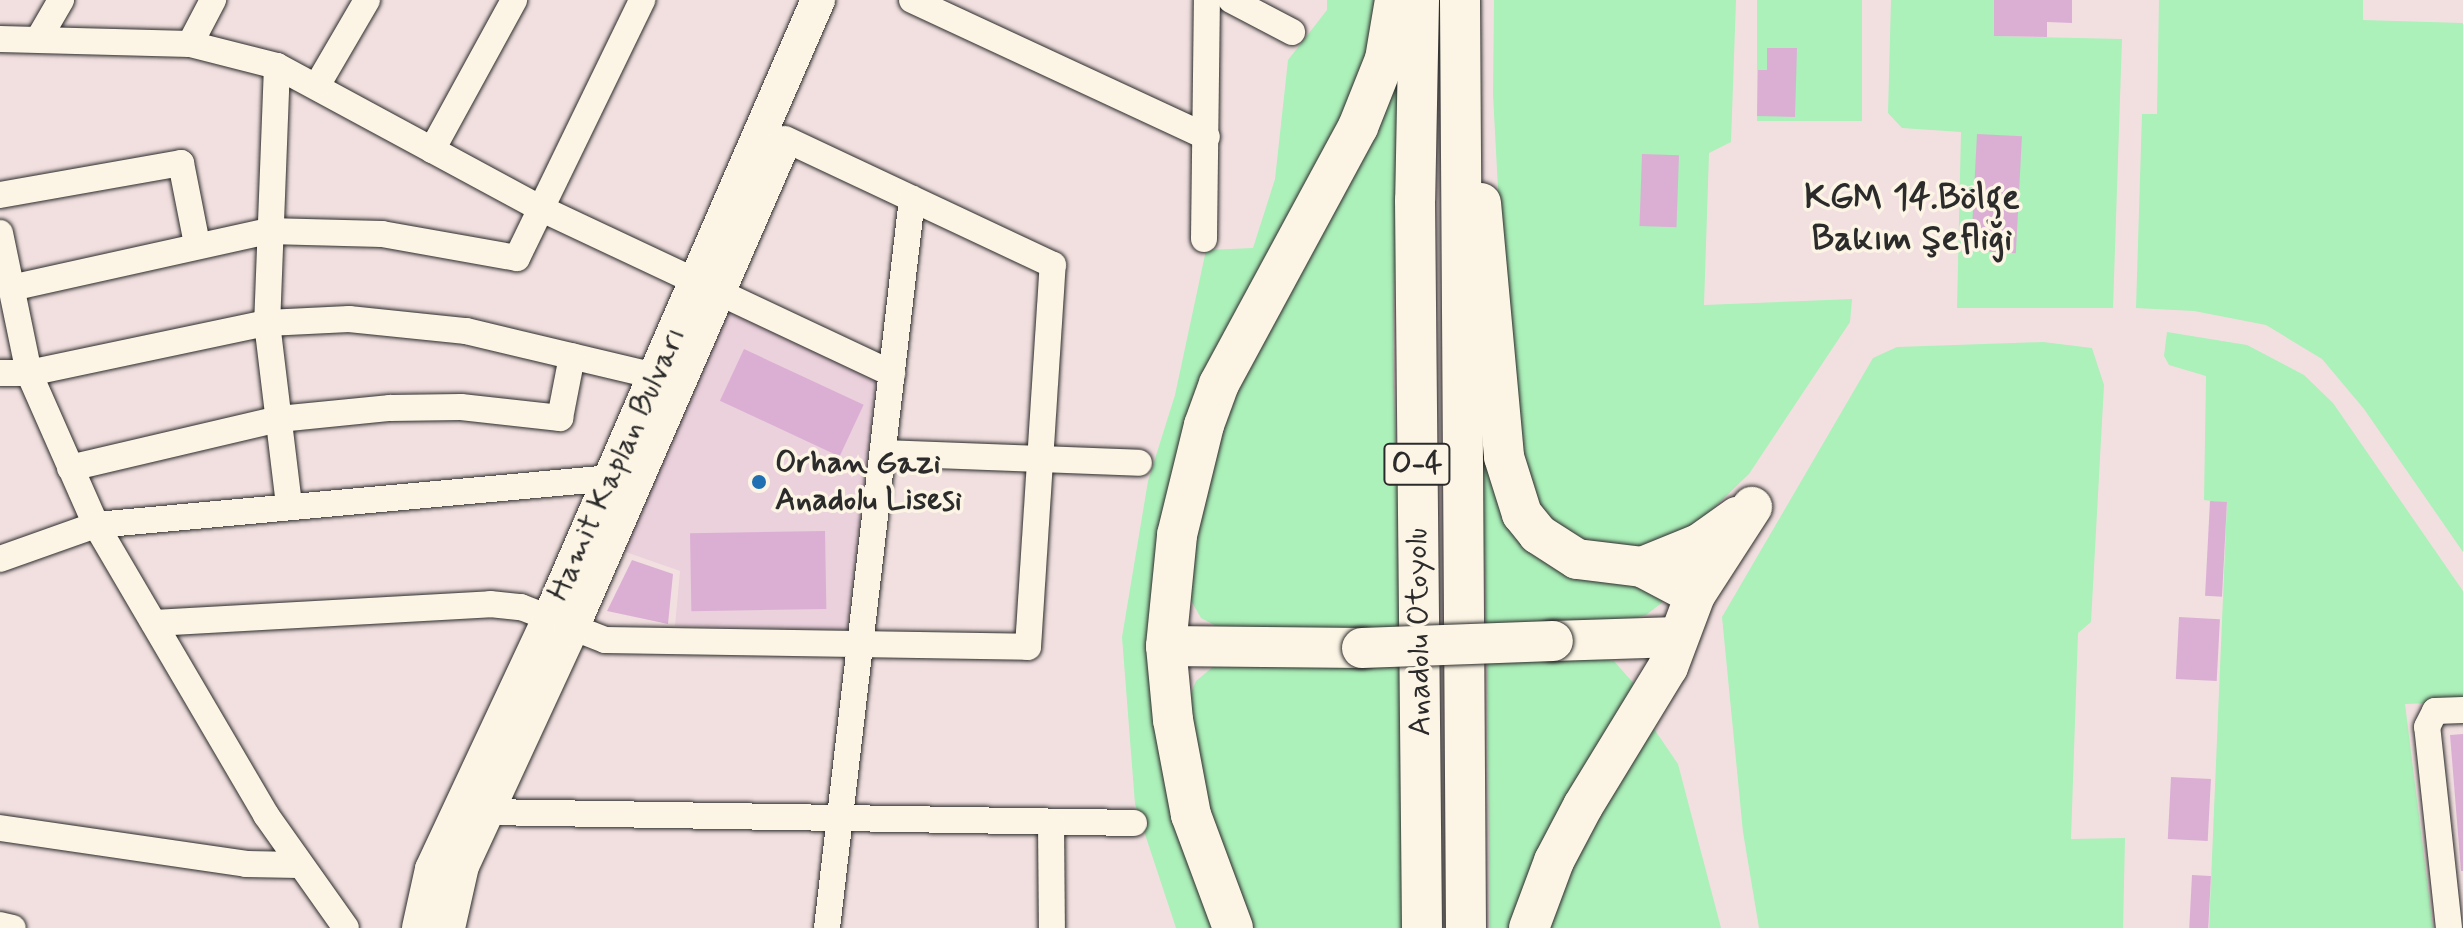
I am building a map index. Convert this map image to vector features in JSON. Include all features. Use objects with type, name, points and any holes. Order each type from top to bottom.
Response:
[{"type":"highway","points":[[1233,928],[1181,774],[1166,646],[1177,535],[1204,425],[1244,334],[1375,89],[1395,0]]},
{"type":"highway","name":"Anadolu Otoyolu","points":[[1419,0],[1415,200],[1422,928]]},
{"type":"highway","points":[[1462,0],[1499,412],[1512,491],[1522,514],[1558,549],[1604,566],[1642,567],[1699,544],[1752,507],[1695,595],[1668,667],[1554,861],[1529,928]]},
{"type":"highway","name":"Anadolu Otoyolu","points":[[1462,0],[1466,928]]},
{"type":"highway","points":[[1642,567],[1695,595]]},
{"type":"highway","points":[[1166,646],[1362,648],[1677,637]]},
{"type":"highway","points":[[1601,641],[1639,672],[1648,686],[1647,702]]},
{"type":"main road","name":"Hamit Kaplan Bulvarı","points":[[419,928],[432,869],[560,624],[708,288],[818,0]]},
{"type":"main road","name":"Hamit Kaplan Bulvarı","points":[[448,928],[454,889],[560,624],[611,478],[655,376],[708,288],[785,139],[843,0]]},
{"type":"street","points":[[39,38],[61,0]]},
{"type":"street","points":[[190,44],[213,0]]},
{"type":"street","points":[[318,84],[367,0]]},
{"type":"street","points":[[432,150],[514,0]]},
{"type":"street","points":[[11,288],[197,244],[268,231],[382,234],[517,258],[642,0]]},
{"type":"street","points":[[912,0],[1207,137]]},
{"type":"street","points":[[1204,239],[1207,0]]},
{"type":"street","points":[[1231,0],[1292,32]]},
{"type":"street","points":[[0,39],[190,44],[277,66],[318,84],[542,209],[892,374]]},
{"type":"street","points":[[277,66],[268,231],[267,323],[289,504]]},
{"type":"street","points":[[154,623],[469,604],[521,607],[605,640],[1028,647],[1053,265],[785,139]]},
{"type":"street","points":[[0,195],[181,163],[197,244]]},
{"type":"street","points":[[827,928],[863,642],[912,199]]},
{"type":"street","points":[[0,233],[29,373],[96,525],[299,865],[346,928]]},
{"type":"street","points":[[0,373],[29,373],[267,323],[412,322],[655,376]]},
{"type":"street","points":[[70,468],[279,419],[425,406],[560,418],[572,356]]},
{"type":"street","points":[[883,453],[1139,463]]},
{"type":"street","points":[[0,559],[96,525],[289,504],[611,478]]},
{"type":"street","points":[[2449,928],[2427,727],[2435,711],[2463,710]]},
{"type":"street","points":[[486,812],[1134,823]]},
{"type":"street","points":[[1051,823],[1052,928]]},
{"type":"street","points":[[0,828],[246,864],[299,865]]},
{"type":"street","points":[[0,925],[13,928]]},
{"type":"shaded area","name":"Orhan Gazi Anadolu Lisesi","points":[[729,308],[877,378],[847,630],[675,626],[680,571],[623,551]]},
{"type":"green space","points":[[1327,0],[1381,0],[1366,68],[1238,316],[1162,720],[1222,928],[1176,928],[1135,804],[1122,637],[1148,481],[1175,395],[1206,250],[1253,248],[1275,179],[1288,60],[1327,10]]},
{"type":"green space","points":[[1494,0],[1736,0],[1731,142],[1709,153],[1704,305],[1852,299],[1850,322],[1749,474],[1682,538],[1625,554],[1563,535],[1525,486],[1505,320],[1493,95]]},
{"type":"green space","points":[[1757,0],[1862,0],[1862,121],[1757,121]]},
{"type":"green space","points":[[1891,0],[1994,0],[1994,36],[2122,39],[2113,308],[1957,308],[1961,132],[1902,128],[1888,113]]},
{"type":"green space","points":[[2159,0],[2363,0],[2363,20],[2463,23],[2463,552],[2364,409],[2322,359],[2266,325],[2194,311],[2136,308],[2142,114],[2157,114]]},
{"type":"green space","points":[[1400,62],[1393,347],[1401,633],[1220,628],[1201,618],[1189,597],[1185,573],[1216,427]]},
{"type":"green space","points":[[2167,332],[2247,345],[2304,375],[2333,403],[2463,591],[2463,702],[2405,704],[2433,928],[2209,928],[2227,503],[2204,500],[2206,376],[2169,365],[2164,356]]},
{"type":"green space","points":[[2043,342],[2092,348],[2104,385],[2091,622],[2078,633],[2071,839],[2125,838],[2123,928],[1759,928],[1743,832],[1722,617],[1873,358],[1897,347]]},
{"type":"green space","points":[[1480,360],[1493,480],[1606,574],[1668,598],[1646,615],[1611,625],[1486,631]]},
{"type":"green space","points":[[1596,657],[1614,661],[1635,685],[1513,928],[1490,928],[1487,658]]},
{"type":"green space","points":[[1402,663],[1403,928],[1246,928],[1219,863],[1187,702],[1196,681],[1214,666]]},
{"type":"green space","points":[[1650,723],[1678,764],[1721,928],[1548,928],[1560,888]]},
{"type":"building","points":[[1994,0],[2072,0],[2072,23],[2047,22],[2047,37],[1994,36]]},
{"type":"building","points":[[1767,48],[1797,48],[1795,117],[1757,116],[1758,70],[1767,70]]},
{"type":"building","points":[[1977,134],[2022,136],[2016,253],[1971,251]]},
{"type":"building","points":[[1642,154],[1679,155],[1676,227],[1639,226]]},
{"type":"building","points":[[744,349],[864,405],[840,456],[720,401]]},
{"type":"building","points":[[2210,501],[2227,502],[2222,597],[2205,596]]},
{"type":"building","points":[[825,531],[826,609],[691,611],[690,533]]},
{"type":"building","points":[[632,560],[673,574],[668,624],[607,611]]},
{"type":"building","points":[[2179,617],[2220,619],[2217,681],[2176,679]]},
{"type":"building","points":[[2463,734],[2463,871],[2461,871],[2450,735]]},
{"type":"building","points":[[2171,777],[2211,779],[2208,841],[2168,839]]},
{"type":"building","points":[[2192,875],[2211,876],[2208,928],[2189,928]]},
{"type":"place","name":"Orhan Gazi Anadolu Lisesi","points":[[759,482]]},
{"type":"district","name":"KGM 14.Bölge Bakım Şefliği","points":[[1912,218]]}]
